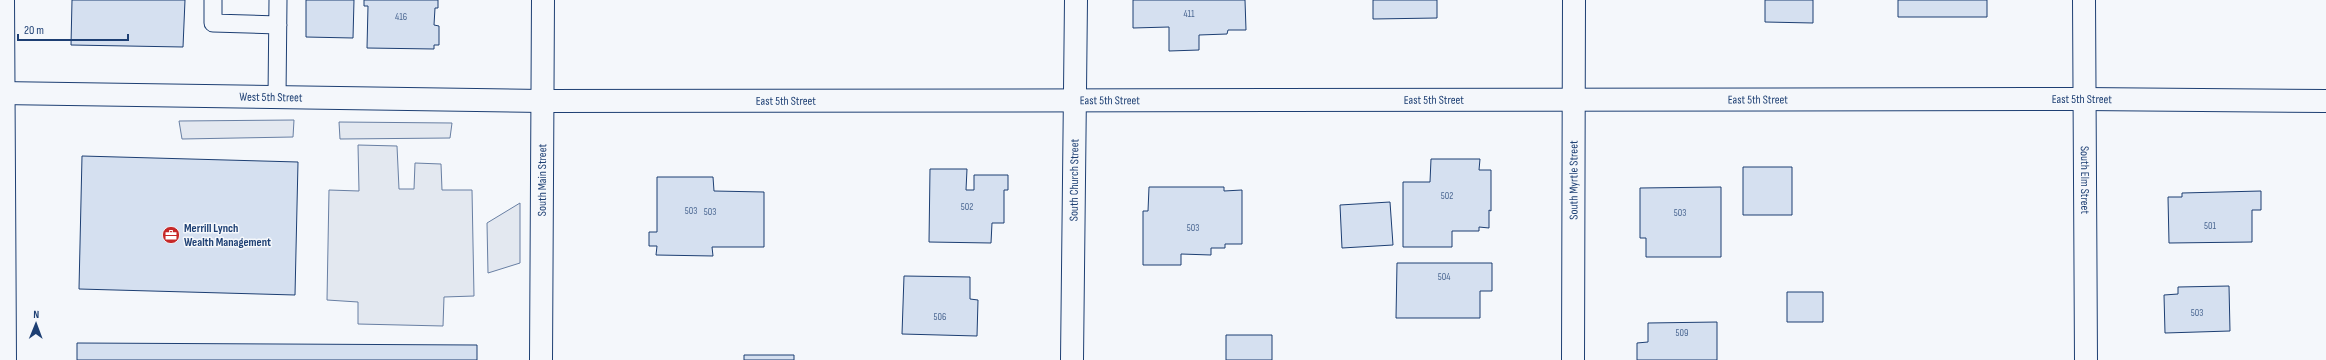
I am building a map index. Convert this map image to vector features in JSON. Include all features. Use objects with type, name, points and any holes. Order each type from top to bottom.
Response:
[{"type":"street","points":[[3,0],[1,93],[5,360]]},
{"type":"street","name":"South Main Street","points":[[541,360],[542,0]]},
{"type":"street","name":"South Church Street","points":[[1072,360],[1076,0]]},
{"type":"street","name":"South Myrtle Street","points":[[1573,360],[1575,101],[1574,0]]},
{"type":"street","name":"South Elm Street","points":[[2084,0],[2086,360]]},
{"type":"street","name":"West 5th Street","points":[[1,93],[542,102]]},
{"type":"street","name":"East 5th Street","points":[[542,102],[2084,99],[2326,101]]},
{"type":"lane","points":[[213,0],[214,23],[278,25]]},
{"type":"lane","points":[[277,97],[278,0]]},
{"type":"shaded area","points":[[294,120],[293,137],[182,139],[179,121]]},
{"type":"shaded area","points":[[339,122],[452,123],[450,138],[340,139]]},
{"type":"shaded area","points":[[358,145],[397,146],[399,189],[414,189],[415,163],[441,164],[442,190],[472,190],[474,296],[444,297],[443,326],[358,324],[358,302],[327,300],[329,190],[359,191]]},
{"type":"shaded area","points":[[520,203],[520,263],[488,273],[487,223]]},
{"type":"building","points":[[72,0],[185,0],[183,47],[71,45]]},
{"type":"building","points":[[306,0],[354,0],[353,38],[306,37]]},
{"type":"building","points":[[364,0],[438,0],[438,8],[435,8],[434,25],[439,26],[439,45],[434,45],[434,49],[367,48],[368,6],[364,6]]},
{"type":"building","points":[[1133,0],[1245,0],[1246,30],[1228,30],[1227,34],[1199,35],[1199,50],[1169,51],[1169,27],[1133,28]]},
{"type":"building","points":[[1373,0],[1437,0],[1437,18],[1373,19]]},
{"type":"building","points":[[1765,0],[1813,0],[1813,23],[1765,22]]},
{"type":"building","points":[[1898,0],[1987,0],[1987,17],[1898,17]]},
{"type":"building","points":[[82,156],[298,162],[295,295],[79,289]]},
{"type":"building","points":[[1431,159],[1480,159],[1479,170],[1491,170],[1491,211],[1489,210],[1489,228],[1479,227],[1479,231],[1452,231],[1452,247],[1403,247],[1403,182],[1430,182]]},
{"type":"building","points":[[1743,167],[1792,167],[1792,215],[1743,215]]},
{"type":"building","points":[[930,169],[967,169],[966,190],[974,190],[974,175],[1008,175],[1008,190],[1004,190],[1004,223],[992,223],[991,243],[929,242]]},
{"type":"building","points":[[657,177],[713,177],[714,191],[764,192],[764,247],[712,247],[713,256],[656,255],[657,246],[649,246],[649,232],[657,232]]},
{"type":"building","points":[[1149,187],[1224,187],[1224,191],[1242,190],[1242,244],[1225,244],[1225,248],[1211,248],[1211,255],[1181,254],[1181,265],[1143,265],[1143,211],[1148,211]]},
{"type":"building","points":[[1721,187],[1721,257],[1646,257],[1646,238],[1640,238],[1640,188]]},
{"type":"building","points":[[2261,191],[2261,210],[2252,210],[2252,242],[2169,243],[2168,197],[2182,197],[2182,193]]},
{"type":"building","points":[[1390,202],[1393,245],[1342,248],[1340,205]]},
{"type":"building","points":[[1397,263],[1492,263],[1492,291],[1480,291],[1480,318],[1396,318]]},
{"type":"building","points":[[904,276],[970,277],[970,299],[978,300],[977,336],[902,334]]},
{"type":"building","points":[[2229,286],[2230,331],[2165,333],[2164,295],[2178,294],[2178,287]]},
{"type":"building","points":[[1787,292],[1823,292],[1823,322],[1787,322]]},
{"type":"building","points":[[1717,322],[1717,360],[1637,360],[1637,343],[1648,342],[1648,323]]},
{"type":"building","points":[[1226,335],[1272,335],[1272,360],[1226,360]]},
{"type":"building","points":[[77,343],[477,345],[477,360],[77,360]]},
{"type":"building","points":[[744,355],[794,355],[794,360],[744,360]]},
{"type":"place","name":"Merrill Lynch Wealth Management","points":[[171,235]]}]
